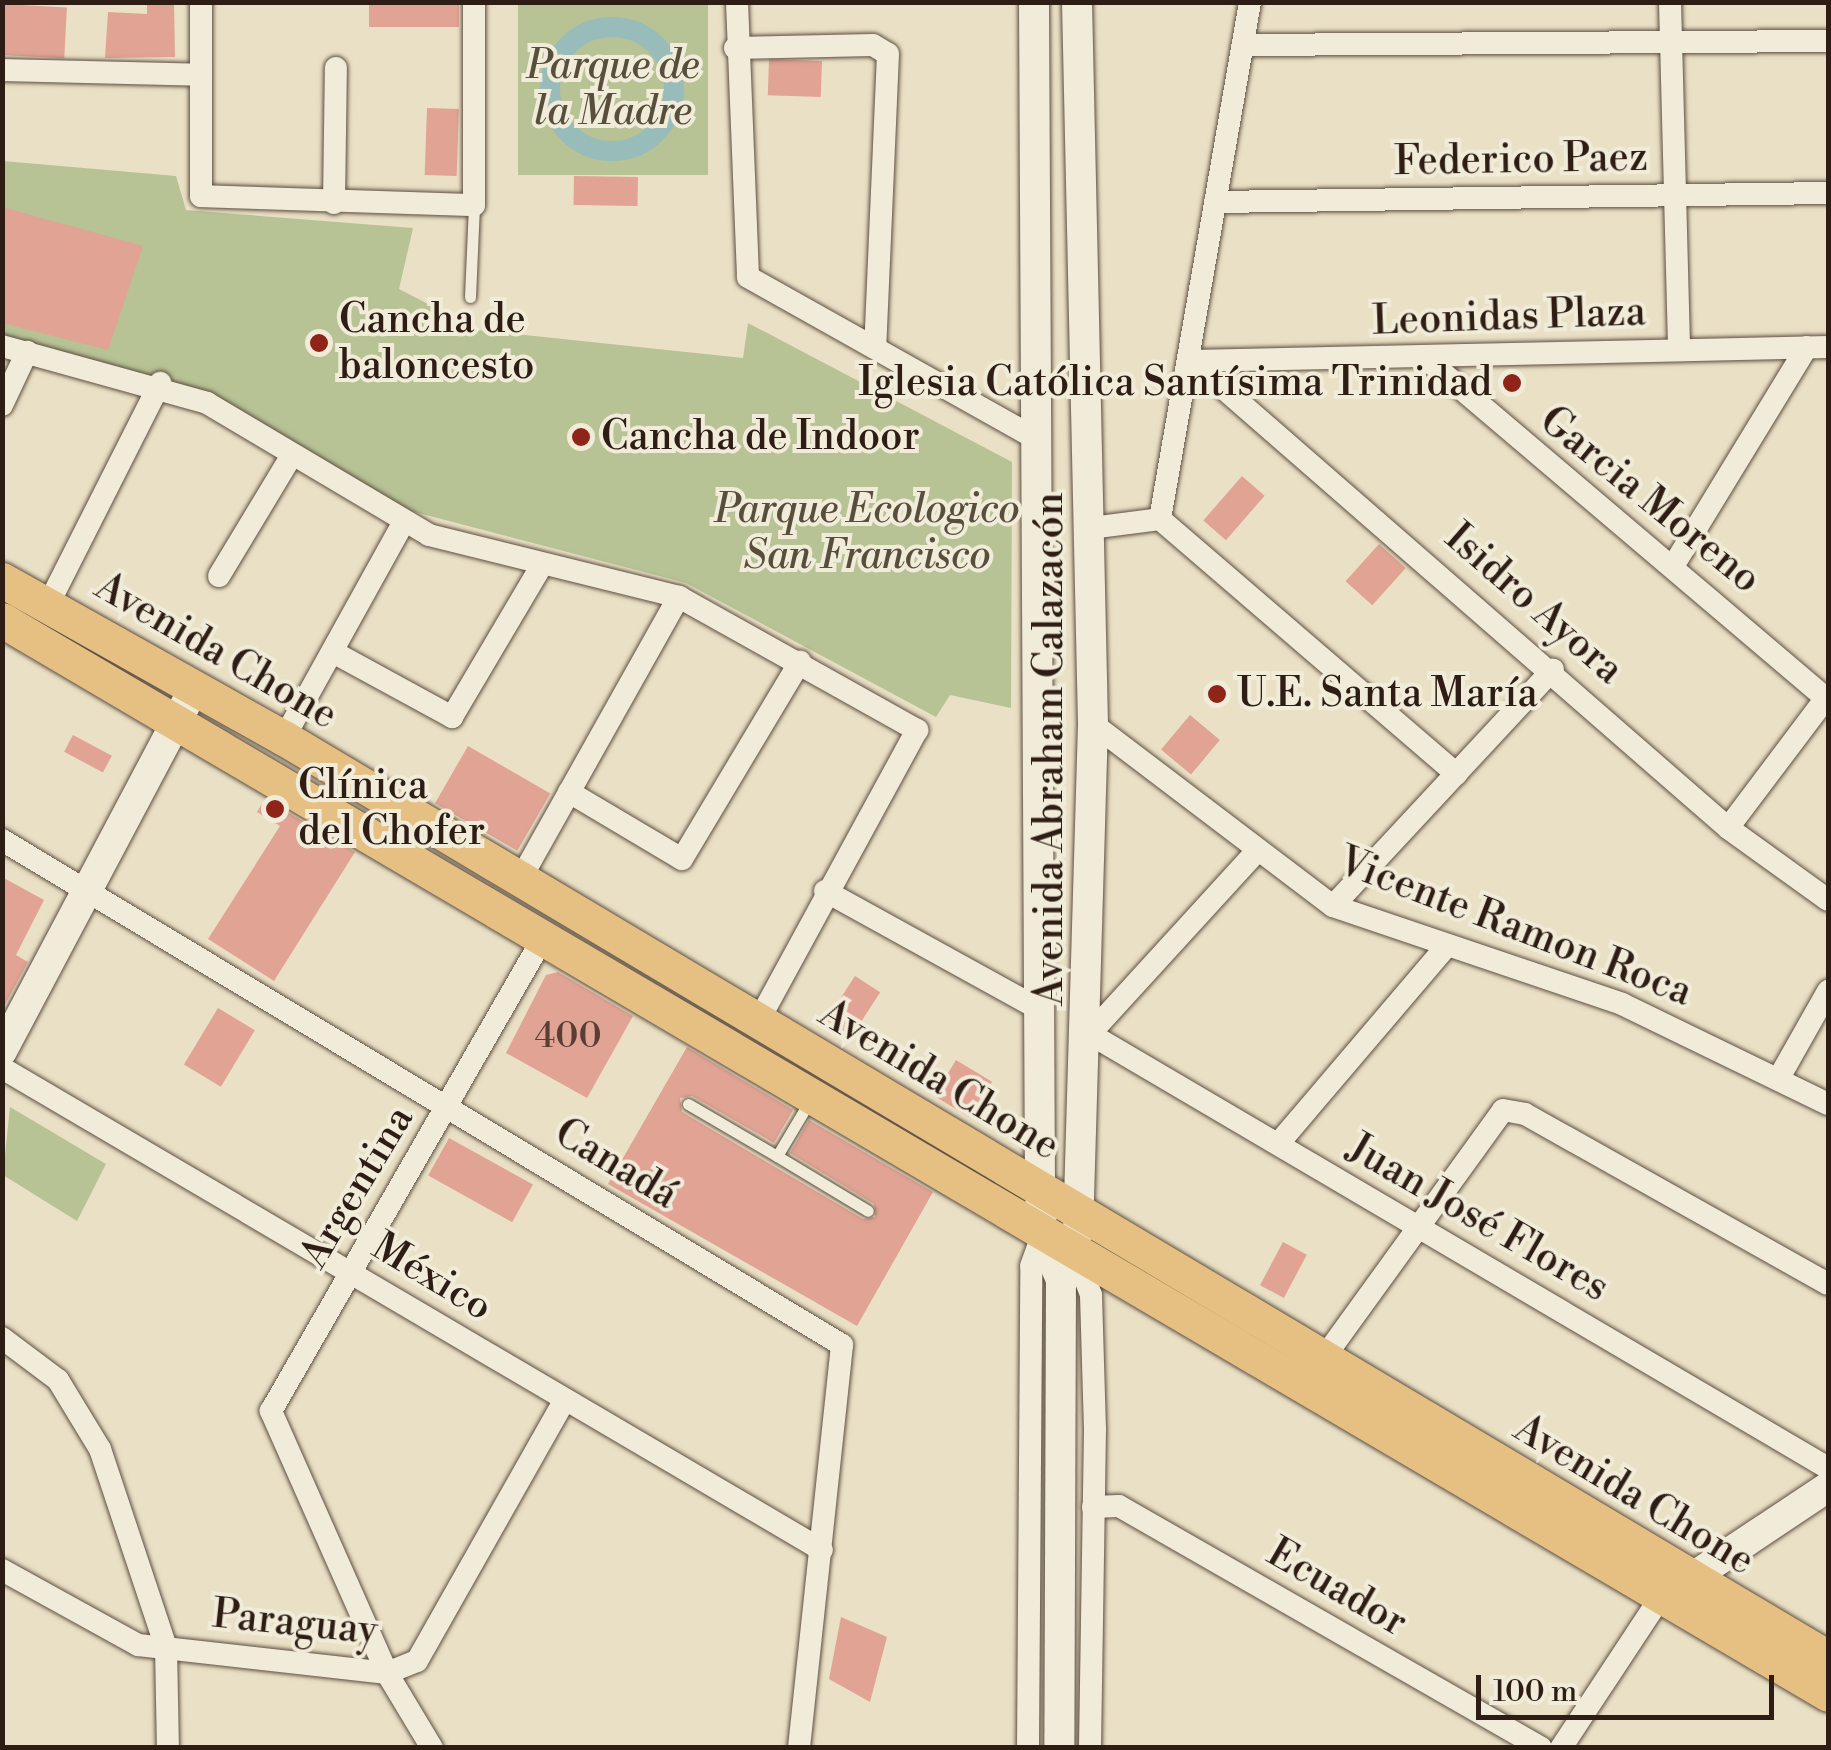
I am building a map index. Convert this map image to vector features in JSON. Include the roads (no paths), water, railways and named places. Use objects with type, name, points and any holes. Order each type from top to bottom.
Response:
[{"type":"main road","name":"Avenida Abraham Calazacón","points":[[1034,2],[1042,1235]]},
{"type":"main road","name":"Avenida Abraham Calazacón","points":[[1058,1748],[1069,1268],[1079,1214],[1090,1034],[1091,528],[1077,2]]},
{"type":"main road","name":"Avenida Chone","points":[[2,580],[284,738],[1323,1359],[1677,1588],[1828,1694]]},
{"type":"main road","name":"Avenida Chone","points":[[2,620],[1042,1235],[1069,1268],[1677,1588],[1828,1658]]},
{"type":"main road","points":[[2,1051],[194,687]]},
{"type":"main road","points":[[1677,1588],[1828,1486]]},
{"type":"street","points":[[201,2],[201,196],[334,204],[474,206],[474,2]]},
{"type":"street","points":[[737,2],[735,48],[748,277],[1035,438]]},
{"type":"street","points":[[1160,519],[1192,361],[1250,2]]},
{"type":"street","points":[[1670,2],[1679,350]]},
{"type":"street","points":[[1243,46],[1828,42]]},
{"type":"street","points":[[735,48],[884,46],[875,346]]},
{"type":"street","points":[[334,204],[336,68]]},
{"type":"street","points":[[2,70],[200,75]]},
{"type":"street","name":"Federico Paez","points":[[1215,202],[1828,193]]},
{"type":"street","points":[[2,346],[160,384],[402,525],[542,565],[679,597],[917,730],[825,891],[758,1022]]},
{"type":"street","points":[[1675,564],[1823,347]]},
{"type":"street","name":"Leonidas Plaza","points":[[1192,361],[1823,347]]},
{"type":"street","points":[[2,405],[27,352]]},
{"type":"street","name":"Garcia Moreno","points":[[1426,358],[1675,564],[1827,699]]},
{"type":"street","name":"Isidro Ayora","points":[[1192,361],[1553,669],[1728,828],[1828,900]]},
{"type":"street","points":[[48,604],[160,384]]},
{"type":"street","points":[[219,576],[290,460]]},
{"type":"street","points":[[1091,528],[1160,519],[1456,774]]},
{"type":"street","points":[[284,738],[402,525]]},
{"type":"street","points":[[333,652],[452,718],[542,565]]},
{"type":"street","points":[[521,878],[679,597]]},
{"type":"street","points":[[569,792],[682,859],[800,662]]},
{"type":"street","points":[[1333,906],[1553,669]]},
{"type":"street","points":[[1728,828],[1827,699]]},
{"type":"street","name":"Vicente Ramon Roca","points":[[1093,724],[1256,852],[1333,906],[1444,948],[1537,971],[1780,1076],[1828,1104]]},
{"type":"street","name":"Canadá","points":[[2,840],[842,1345],[799,1748]]},
{"type":"street","points":[[1090,1034],[1256,852]]},
{"type":"street","points":[[825,891],[1039,1009]]},
{"type":"street","name":"Argentina","points":[[432,1748],[387,1673],[271,1411],[349,1270],[449,1108],[543,938]]},
{"type":"street","points":[[1278,1144],[1444,948]]},
{"type":"street","points":[[1780,1076],[1828,990]]},
{"type":"street","name":"Juan José Flores","points":[[1090,1034],[1828,1468]]},
{"type":"street","name":"México","points":[[2,1068],[822,1550]]},
{"type":"street","points":[[1323,1359],[1502,1110],[1525,1114],[1828,1284]]},
{"type":"street","name":"Avenida Abraham Calazacón","points":[[1028,1748],[1031,1266],[1042,1235]]},
{"type":"street","name":"Avenida Abraham Calazacón","points":[[1069,1268],[1090,1295],[1090,1748]]},
{"type":"street","points":[[2,1338],[80,1410],[166,1647],[168,1748]]},
{"type":"street","name":"Paraguay","points":[[2,1570],[138,1645],[387,1673],[416,1662],[564,1401]]},
{"type":"street","name":"Ecuador","points":[[1093,1507],[1118,1506],[1541,1748]]},
{"type":"street","points":[[1561,1748],[1677,1588]]},
{"type":"lane","points":[[470,297],[474,206]]},
{"type":"lane","points":[[777,1156],[812,1098]]},
{"type":"lane","points":[[688,1104],[868,1211]]},
{"type":"waterway","points":[[612,27],[636,31],[656,45],[670,65],[674,89],[670,113],[656,133],[636,147],[612,151],[588,147],[568,133],[554,113],[550,89],[554,65],[568,45],[588,31],[612,27]]},
{"type":"place","name":"Cancha de baloncesto","points":[[319,343]]},
{"type":"place","name":"Iglesia Católica Santísima Trinidad","points":[[1512,383]]},
{"type":"place","name":"Cancha de Indoor","points":[[581,437]]},
{"type":"place","name":"U.E. Santa María","points":[[1217,694]]},
{"type":"place","name":"Clínica del Chofer","points":[[275,809]]},
{"type":"park label","name":"Parque de la Madre","points":[[613,89]]},
{"type":"park label","name":"Parque Ecologico San Francisco","points":[[867,533]]}]
